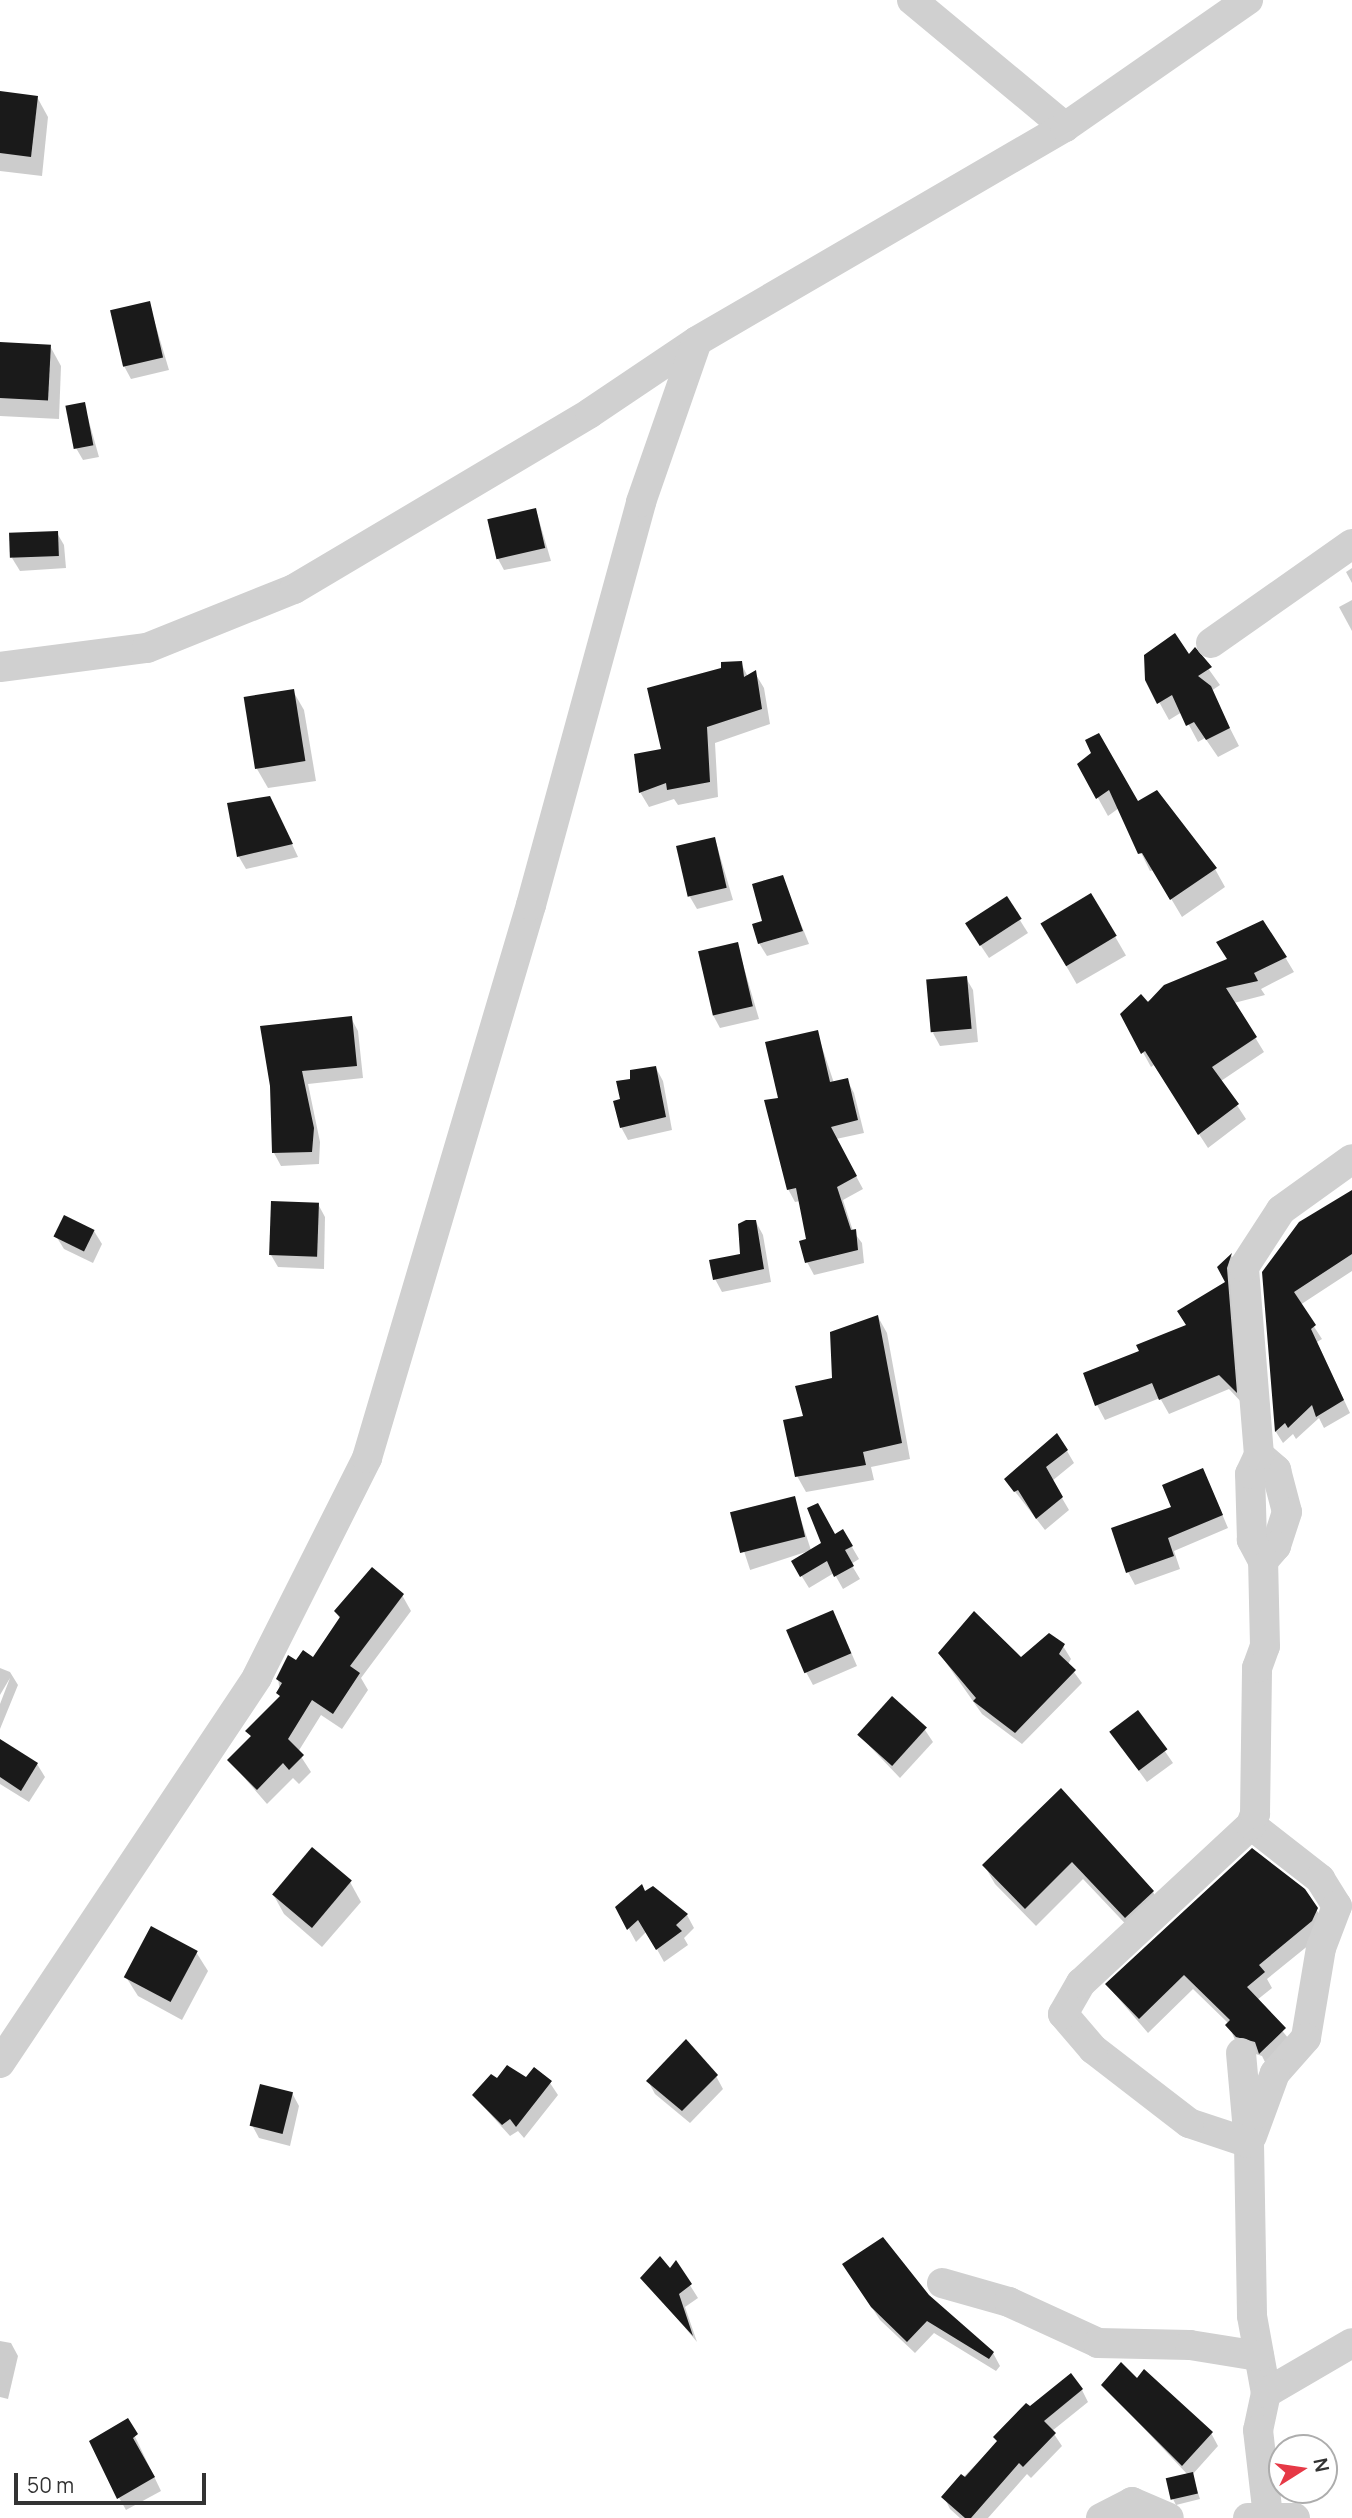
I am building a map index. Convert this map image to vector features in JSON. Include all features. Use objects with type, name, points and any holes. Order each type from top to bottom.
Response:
[{"type":"street","points":[[912,0],[1065,127]]},
{"type":"street","points":[[0,667],[147,648],[294,589],[590,413],[697,341],[1065,127],[1248,0]]},
{"type":"street","points":[[0,2063],[257,1677],[367,1458],[531,905],[641,502],[697,341]]},
{"type":"street","points":[[1211,643],[1352,544]]},
{"type":"street","points":[[1250,2143],[1189,2123],[1093,2049],[1063,2014],[1081,1983],[1253,1819],[1256,1668],[1265,1646],[1263,1560],[1252,1540],[1250,1474],[1259,1455],[1244,1267],[1281,1210],[1352,1159]]},
{"type":"street","points":[[1250,2143],[1275,2073],[1306,2038],[1321,1948],[1337,1906],[1320,1878],[1253,1819]]},
{"type":"street","points":[[1241,2053],[1250,2143],[1252,2316],[1266,2393],[1258,2430],[1270,2518]]},
{"type":"street","points":[[943,2283],[1009,2302],[1098,2343],[1190,2346],[1259,2356]]},
{"type":"street","points":[[1266,2393],[1352,2343]]},
{"type":"street","points":[[1101,2518],[1132,2501],[1169,2518]]},
{"type":"building","points":[[0,91],[38,96],[31,157],[0,153]]},
{"type":"building","points":[[150,301],[163,358],[123,367],[110,310]]},
{"type":"building","points":[[0,342],[51,345],[48,401],[0,398]]},
{"type":"building","points":[[85,402],[93,445],[74,449],[65,406]]},
{"type":"building","points":[[536,508],[545,548],[497,559],[487,519]]},
{"type":"building","points":[[58,531],[59,556],[10,558],[9,533]]},
{"type":"building","points":[[1175,633],[1189,654],[1195,647],[1212,667],[1198,676],[1211,686],[1230,728],[1206,740],[1194,722],[1186,726],[1172,695],[1157,704],[1145,680],[1144,655]]},
{"type":"building","points":[[742,661],[744,677],[756,670],[762,709],[707,727],[710,782],[667,790],[666,783],[639,793],[634,754],[661,749],[647,688],[721,668],[721,662]]},
{"type":"building","points":[[294,689],[305,761],[255,769],[244,697]]},
{"type":"building","points":[[1099,733],[1138,801],[1157,790],[1217,868],[1170,900],[1142,853],[1138,854],[1109,790],[1096,799],[1077,764],[1091,753],[1085,740]]},
{"type":"building","points":[[270,796],[293,844],[237,857],[227,803]]},
{"type":"building","points":[[715,837],[727,888],[688,897],[676,846]]},
{"type":"building","points":[[783,875],[803,931],[758,944],[752,924],[762,921],[752,884]]},
{"type":"building","points":[[1091,893],[1117,936],[1066,966],[1040,923]]},
{"type":"building","points":[[1007,896],[1022,919],[980,946],[965,923]]},
{"type":"building","points":[[1263,920],[1287,957],[1254,973],[1258,981],[1226,988],[1257,1037],[1212,1067],[1239,1104],[1198,1135],[1145,1051],[1141,1054],[1120,1014],[1141,994],[1148,1002],[1164,985],[1227,959],[1216,942]]},
{"type":"building","points":[[738,942],[753,1006],[713,1016],[698,951]]},
{"type":"building","points":[[967,976],[972,1029],[931,1032],[926,980]]},
{"type":"building","points":[[352,1016],[357,1066],[302,1071],[314,1128],[312,1152],[272,1153],[270,1086],[260,1026]]},
{"type":"building","points":[[818,1030],[830,1082],[848,1078],[858,1120],[831,1127],[857,1176],[837,1187],[851,1230],[856,1229],[858,1250],[805,1263],[799,1241],[806,1239],[796,1188],[787,1190],[764,1100],[778,1098],[765,1042]]},
{"type":"building","points":[[656,1066],[666,1117],[620,1128],[613,1101],[620,1099],[616,1081],[630,1079],[630,1070]]},
{"type":"building","points":[[1352,1190],[1352,1254],[1294,1292],[1316,1325],[1311,1329],[1344,1400],[1316,1417],[1312,1405],[1288,1428],[1285,1423],[1275,1432],[1262,1272],[1299,1222]]},
{"type":"building","points":[[271,1201],[319,1203],[317,1257],[269,1255]]},
{"type":"building","points":[[64,1215],[95,1230],[84,1251],[53,1237]]},
{"type":"building","points":[[746,1220],[756,1220],[764,1269],[713,1280],[709,1260],[740,1254],[738,1224]]},
{"type":"building","points":[[1232,1253],[1227,1268],[1237,1393],[1219,1375],[1159,1400],[1152,1383],[1095,1406],[1083,1373],[1139,1351],[1136,1345],[1186,1325],[1177,1311],[1225,1282],[1217,1267]]},
{"type":"building","points":[[878,1315],[902,1443],[863,1452],[866,1465],[795,1477],[783,1420],[803,1416],[795,1386],[832,1378],[830,1332]]},
{"type":"building","points":[[1057,1433],[1068,1450],[1046,1467],[1063,1497],[1036,1519],[1018,1490],[1014,1492],[1004,1479]]},
{"type":"building","points":[[1203,1468],[1223,1515],[1168,1538],[1174,1556],[1126,1573],[1111,1528],[1171,1507],[1162,1485]]},
{"type":"building","points":[[795,1496],[805,1537],[740,1553],[730,1512]]},
{"type":"building","points":[[818,1503],[835,1534],[843,1529],[853,1546],[845,1550],[854,1566],[834,1577],[827,1561],[800,1577],[791,1561],[821,1543],[807,1508]]},
{"type":"building","points":[[372,1567],[404,1594],[350,1666],[360,1673],[333,1714],[312,1700],[288,1739],[304,1755],[289,1770],[283,1763],[257,1790],[227,1760],[251,1736],[245,1731],[280,1696],[276,1693],[282,1683],[276,1679],[288,1655],[296,1660],[303,1650],[313,1657],[340,1617],[334,1611]]},
{"type":"building","points":[[833,1610],[851,1653],[804,1673],[786,1630]]},
{"type":"building","points":[[974,1611],[1021,1657],[1049,1633],[1065,1644],[1059,1654],[1076,1670],[1015,1733],[973,1701],[976,1698],[938,1653]]},
{"type":"building","points":[[892,1696],[927,1727],[892,1766],[857,1735]]},
{"type":"building","points":[[1138,1710],[1167,1749],[1139,1771],[1109,1732]]},
{"type":"building","points":[[0,1739],[38,1763],[21,1791],[0,1777]]},
{"type":"building","points":[[1061,1788],[1154,1891],[1125,1918],[1072,1862],[1025,1909],[982,1865]]},
{"type":"building","points":[[312,1847],[352,1880],[312,1928],[272,1894]]},
{"type":"building","points":[[1252,1848],[1305,1889],[1318,1908],[1312,1921],[1259,1965],[1265,1972],[1247,1987],[1286,2028],[1259,2054],[1255,2042],[1236,2037],[1225,2025],[1230,2020],[1184,1975],[1139,2019],[1105,1984]]},
{"type":"building","points":[[642,1884],[645,1891],[653,1886],[688,1914],[676,1925],[682,1931],[656,1950],[638,1920],[627,1930],[615,1907]]},
{"type":"building","points":[[151,1926],[198,1951],[171,2002],[124,1977]]},
{"type":"building","points":[[686,2039],[718,2075],[682,2111],[646,2081]]},
{"type":"building","points":[[507,2065],[526,2077],[534,2067],[552,2081],[516,2127],[510,2119],[502,2125],[472,2095],[491,2074],[497,2078]]},
{"type":"building","points":[[260,2084],[293,2092],[283,2134],[250,2126]]},
{"type":"building","points":[[883,2237],[929,2295],[994,2352],[989,2359],[927,2321],[907,2342],[871,2307],[842,2264]]},
{"type":"building","points":[[660,2256],[670,2268],[676,2260],[692,2284],[679,2294],[693,2336],[640,2278]]},
{"type":"building","points":[[1121,2362],[1137,2378],[1144,2369],[1213,2432],[1182,2466],[1101,2385]]},
{"type":"building","points":[[1071,2373],[1083,2389],[1044,2421],[1056,2433],[1023,2467],[1019,2463],[971,2518],[965,2518],[941,2497],[961,2474],[965,2477],[997,2441],[993,2437],[1026,2403],[1030,2406]]},
{"type":"building","points":[[128,2418],[138,2434],[133,2438],[155,2477],[117,2499],[89,2441]]},
{"type":"building","points":[[1193,2472],[1198,2493],[1171,2500],[1166,2478]]}]
